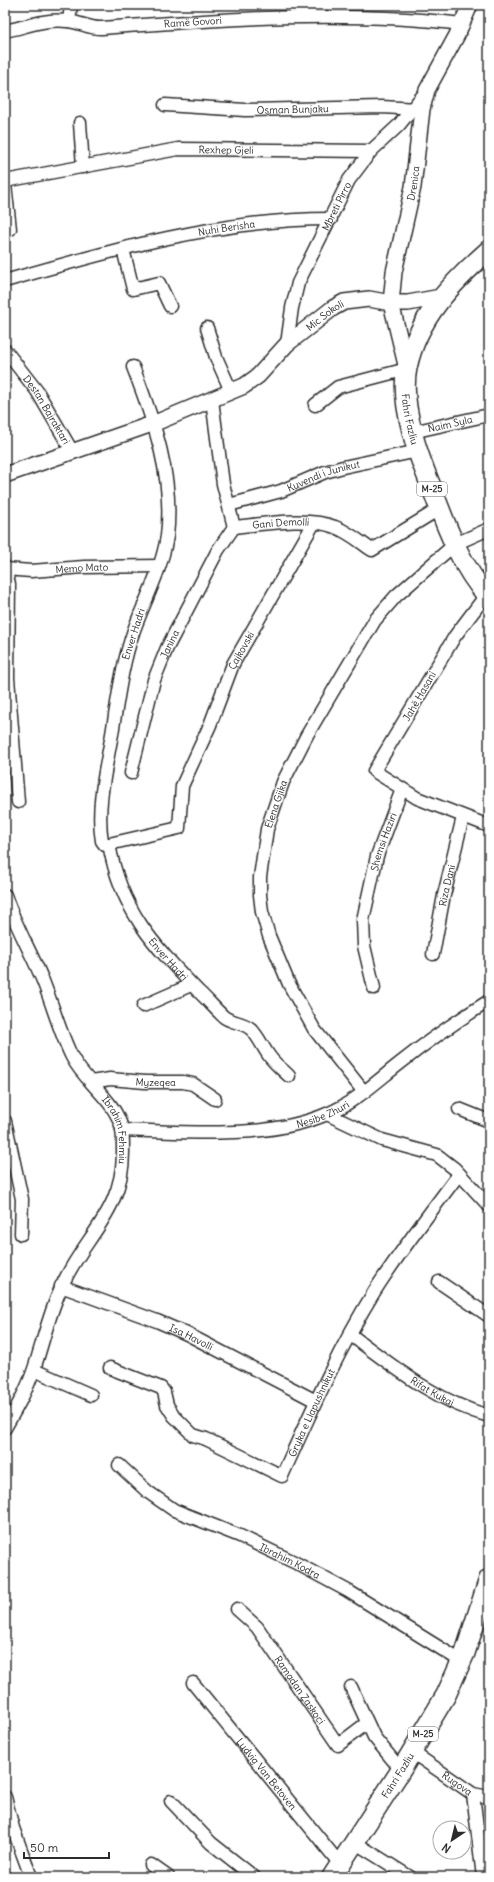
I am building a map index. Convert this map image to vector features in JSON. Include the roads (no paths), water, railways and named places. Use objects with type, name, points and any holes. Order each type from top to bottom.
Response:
[{"type":"main road","name":"Fahri Fazliu","points":[[486,591],[471,575],[455,544],[439,509],[418,451],[412,432],[408,409],[407,369],[418,336],[441,297],[452,284],[489,250]]},
{"type":"main road","name":"Fahri Fazliu","points":[[336,1870],[401,1770],[442,1702],[461,1661],[489,1579]]},
{"type":"street","points":[[69,21],[72,5]]},
{"type":"street","name":"Drenica","points":[[407,369],[391,303],[394,272],[413,187],[417,109],[462,24],[470,5]]},
{"type":"street","name":"Ramë Govori","points":[[5,32],[44,22],[69,21],[92,28],[198,21],[296,18],[390,19],[462,24]]},
{"type":"street","name":"Osman Bunjaku","points":[[165,105],[245,110],[382,107],[417,109]]},
{"type":"street","name":"Mbreti Pirro","points":[[287,344],[292,308],[298,283],[349,180],[371,151],[417,109]]},
{"type":"street","points":[[80,123],[83,167]]},
{"type":"street","name":"Rexhep Gjeli","points":[[5,181],[178,150],[371,151]]},
{"type":"street","points":[[5,184],[10,229],[5,230]]},
{"type":"street","name":"Nuhi Berisha","points":[[5,281],[170,236],[259,222],[290,219],[331,219]]},
{"type":"street","points":[[123,249],[133,289],[159,283],[170,306]]},
{"type":"street","name":"Mic Sokoli","points":[[5,475],[155,423],[231,392],[251,382],[287,344],[333,308],[344,302],[369,299],[391,303],[422,302],[441,297]]},
{"type":"street","points":[[207,328],[216,357],[231,392]]},
{"type":"street","name":"Destan Bajraktari","points":[[5,350],[37,391],[72,451]]},
{"type":"street","points":[[133,366],[155,423]]},
{"type":"street","points":[[315,405],[338,387],[407,369]]},
{"type":"street","points":[[212,400],[223,484],[234,527]]},
{"type":"street","name":"Naim Syla","points":[[412,432],[489,415]]},
{"type":"street","name":"Enver Hadri","points":[[155,423],[168,496],[166,537],[159,566],[132,635],[122,671],[101,806],[102,841],[105,844],[109,844],[113,866],[129,908],[141,927],[191,985],[226,1018],[244,1025],[251,1030],[270,1058],[289,1076]]},
{"type":"street","name":"Kuvendi i Junikut","points":[[229,505],[274,494],[325,472],[418,451]]},
{"type":"street","name":"Gani Demolli","points":[[234,527],[286,523],[314,523],[336,527],[372,550],[439,509]]},
{"type":"street","name":"Çajkovski","points":[[109,844],[180,828],[182,786],[210,725],[237,655],[314,523]]},
{"type":"street","name":"Janina","points":[[131,772],[154,680],[168,648],[218,550],[234,527]]},
{"type":"street","name":"Elena Gjika","points":[[364,1092],[314,1029],[301,1008],[279,962],[262,912],[260,877],[263,853],[274,806],[296,756],[375,620],[396,596],[455,544],[489,529]]},
{"type":"street","name":"Memo Mato","points":[[5,568],[30,571],[84,567],[159,566]]},
{"type":"street","points":[[5,568],[9,584],[8,678],[18,802]]},
{"type":"street","name":"Jahë Hasani","points":[[402,790],[374,771],[455,636],[486,591]]},
{"type":"street","points":[[402,790],[463,817],[489,826]]},
{"type":"street","name":"Shemsi Haziri","points":[[374,988],[364,946],[363,920],[377,856],[402,790]]},
{"type":"street","name":"Riza Dani","points":[[432,954],[444,895],[463,817]]},
{"type":"street","name":"Ibrahim Fehmiu","points":[[5,895],[14,919],[42,979],[72,1057],[111,1106],[122,1130],[123,1157],[117,1190],[98,1229],[61,1286],[47,1325],[34,1370],[6,1425]]},
{"type":"street","name":"Enver Hadri","points":[[143,1006],[191,985]]},
{"type":"street","name":"Nesibe Zhuri","points":[[122,1130],[210,1133],[240,1132],[287,1125],[327,1114],[364,1092],[432,1039],[489,1001]]},
{"type":"street","name":"Myzeqea","points":[[91,1082],[110,1079],[145,1082],[183,1082],[193,1084],[215,1099]]},
{"type":"street","points":[[458,1109],[489,1121]]},
{"type":"street","points":[[327,1114],[382,1140],[437,1155],[447,1161],[489,1206]]},
{"type":"street","points":[[5,1122],[22,1199],[21,1234]]},
{"type":"street","name":"Gryka e Llapushnikut","points":[[110,1368],[161,1388],[164,1392],[170,1411],[192,1435],[206,1439],[282,1476],[316,1401],[374,1292],[398,1256],[459,1174]]},
{"type":"street","points":[[438,1282],[489,1316]]},
{"type":"street","name":"Isa Havolli","points":[[61,1286],[157,1321],[186,1334],[316,1401]]},
{"type":"street","name":"Rifat Kukaj","points":[[351,1335],[380,1357],[448,1401],[468,1410],[489,1416]]},
{"type":"street","points":[[34,1370],[92,1395]]},
{"type":"street","name":"Ibrahim Kodra","points":[[119,1465],[148,1492],[174,1510],[240,1536],[294,1562],[348,1591],[461,1661]]},
{"type":"street","name":"Ramadan Zaskoci","points":[[237,1609],[257,1627],[338,1745],[367,1724]]},
{"type":"street","name":"Ludvig Van Betoven","points":[[193,1683],[336,1870]]},
{"type":"street","points":[[351,1688],[367,1724],[386,1754],[401,1770]]},
{"type":"street","name":"Rugova","points":[[412,1752],[474,1794],[483,1877]]},
{"type":"street","points":[[474,1794],[489,1797]]},
{"type":"street","points":[[5,1797],[12,1828],[31,1877]]},
{"type":"street","points":[[170,1801],[211,1843],[254,1877]]},
{"type":"street","points":[[354,1842],[410,1877]]},
{"type":"street","points":[[151,1865],[168,1877]]}]
